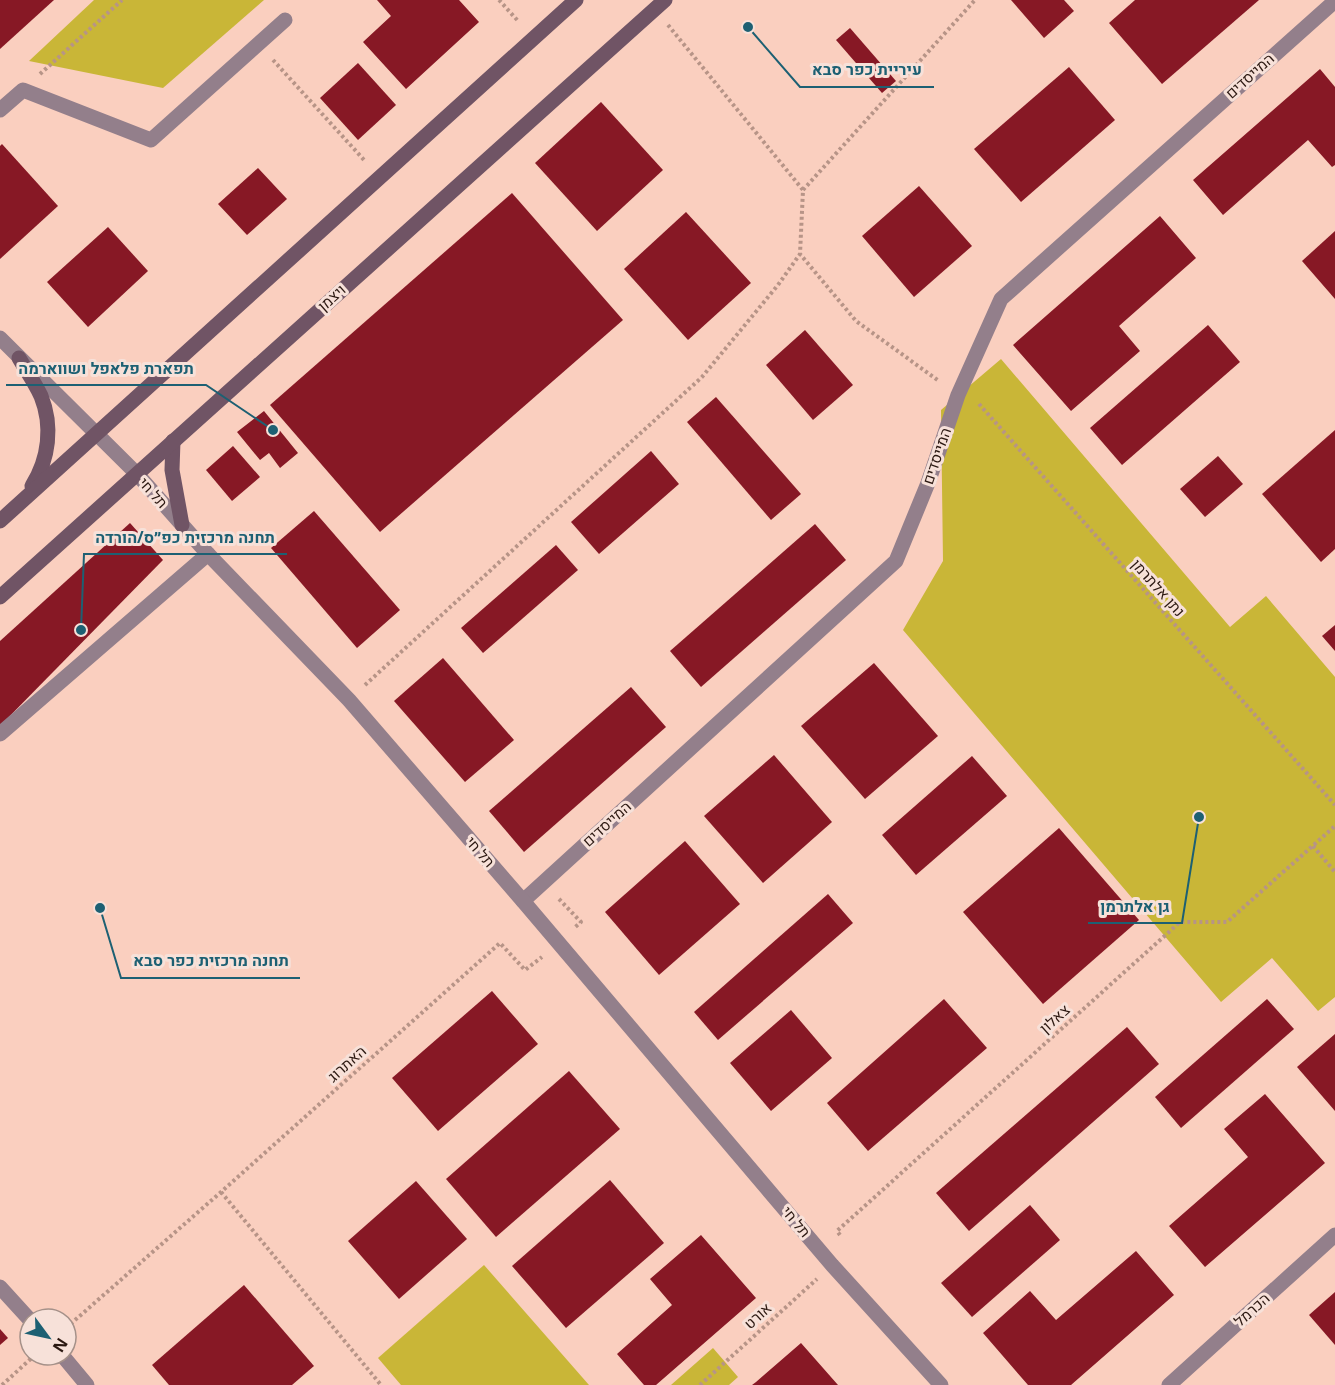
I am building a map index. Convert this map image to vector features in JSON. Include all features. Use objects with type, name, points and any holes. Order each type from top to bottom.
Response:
[{"type":"main road","points":[[0,521],[576,0]]},
{"type":"main road","name":"ויצמן","points":[[0,597],[660,4]]},
{"type":"main road","points":[[19,358],[40,395],[47,416],[48,440],[44,462],[22,501]]},
{"type":"main road","points":[[173,441],[172,470],[182,525]]},
{"type":"street","name":"המייסדים","points":[[523,901],[896,561],[928,483],[958,395],[1001,299],[1335,1]]},
{"type":"street","points":[[0,110],[23,90],[151,140],[285,20]]},
{"type":"street","name":"תל חי","points":[[0,338],[137,474],[208,554],[349,700],[832,1265],[941,1385]]},
{"type":"street","points":[[0,735],[208,554]]},
{"type":"street","name":"הכרמל","points":[[1169,1385],[1335,1235]]},
{"type":"street","points":[[0,1287],[18,1307]]},
{"type":"street","points":[[72,1367],[87,1385]]},
{"type":"path","points":[[23,90],[122,0]]},
{"type":"path","points":[[499,0],[534,38]]},
{"type":"path","points":[[349,700],[702,377],[778,285],[800,254],[803,190],[975,0]]},
{"type":"path","points":[[660,4],[803,190]]},
{"type":"path","points":[[258,44],[380,177]]},
{"type":"path","name":"נתן אלתרמן","points":[[800,254],[856,321],[958,395],[977,402],[1335,805]]},
{"type":"path","name":"צאלון","points":[[832,1265],[850,1249],[837,1231],[1180,922],[1227,922],[1335,826]]},
{"type":"path","points":[[1313,846],[1335,872]]},
{"type":"path","name":"האתרוג","points":[[78,1317],[500,943],[525,970],[558,944],[581,922],[543,883]]},
{"type":"path","points":[[221,1192],[381,1385]]},
{"type":"path","name":"אורט","points":[[700,1385],[832,1265]]},
{"type":"path","points":[[2,1385],[22,1367]]},
{"type":"shaded area","points":[[94,0],[264,0],[163,88],[29,61]]},
{"type":"shaded area","points":[[1001,359],[1230,627],[1266,596],[1335,677],[1335,997],[1318,1011],[1272,958],[1221,1002],[903,630],[943,561],[941,410]]},
{"type":"shaded area","points":[[484,1265],[589,1385],[401,1385],[378,1358]]},
{"type":"shaded area","points":[[713,1348],[738,1377],[729,1385],[671,1385]]},
{"type":"building","points":[[0,0],[54,0],[0,49]]},
{"type":"building","points":[[377,0],[459,0],[479,22],[406,89],[363,42],[391,16]]},
{"type":"building","points":[[1011,0],[1064,0],[1074,11],[1044,38]]},
{"type":"building","points":[[1135,0],[1259,0],[1162,84],[1109,23]]},
{"type":"building","points":[[850,28],[896,81],[882,93],[836,40]]},
{"type":"building","points":[[358,63],[396,105],[358,140],[320,98]]},
{"type":"building","points":[[1069,67],[1115,120],[1021,202],[974,149]]},
{"type":"building","points":[[1320,69],[1335,87],[1335,165],[1332,167],[1308,140],[1223,215],[1193,180]]},
{"type":"building","points":[[601,102],[663,170],[597,231],[535,163]]},
{"type":"building","points":[[2,144],[58,206],[0,259],[0,146]]},
{"type":"building","points":[[258,168],[287,199],[247,235],[218,204]]},
{"type":"building","points":[[919,186],[972,246],[914,297],[862,236]]},
{"type":"building","points":[[512,193],[623,320],[380,532],[270,405]]},
{"type":"building","points":[[686,212],[751,283],[688,340],[624,269]]},
{"type":"building","points":[[1160,216],[1196,258],[1119,326],[1140,351],[1071,411],[1013,345]]},
{"type":"building","points":[[108,227],[148,271],[88,327],[47,282]]},
{"type":"building","points":[[1335,231],[1335,299],[1302,261]]},
{"type":"building","points":[[1208,325],[1240,362],[1122,465],[1090,428]]},
{"type":"building","points":[[805,330],[853,385],[813,420],[766,365]]},
{"type":"building","points":[[716,397],[801,494],[771,520],[687,422]]},
{"type":"building","points":[[264,411],[298,453],[280,468],[269,453],[260,460],[237,432]]},
{"type":"building","points":[[1335,430],[1335,549],[1321,562],[1262,494]]},
{"type":"building","points":[[233,446],[260,477],[232,501],[206,470]]},
{"type":"building","points":[[651,451],[679,484],[599,554],[571,522]]},
{"type":"building","points":[[1218,456],[1243,484],[1205,517],[1180,489]]},
{"type":"building","points":[[314,511],[400,610],[357,648],[271,548]]},
{"type":"building","points":[[130,523],[163,560],[0,726],[0,641]]},
{"type":"building","points":[[815,524],[846,560],[701,687],[670,651]]},
{"type":"building","points":[[556,545],[578,570],[483,653],[461,628]]},
{"type":"building","points":[[1335,625],[1335,651],[1322,636]]},
{"type":"building","points":[[443,658],[514,740],[465,782],[394,701]]},
{"type":"building","points":[[874,663],[938,736],[865,799],[801,726]]},
{"type":"building","points":[[631,687],[666,727],[524,852],[489,811]]},
{"type":"building","points":[[774,755],[832,822],[763,883],[704,816]]},
{"type":"building","points":[[972,756],[1007,796],[916,875],[882,835]]},
{"type":"building","points":[[1059,828],[1139,920],[1043,1004],[963,912]]},
{"type":"building","points":[[685,841],[740,904],[659,975],[605,912]]},
{"type":"building","points":[[828,894],[853,923],[718,1040],[694,1012]]},
{"type":"building","points":[[492,991],[538,1044],[438,1131],[392,1078]]},
{"type":"building","points":[[944,999],[987,1048],[868,1151],[827,1103]]},
{"type":"building","points":[[1267,999],[1294,1029],[1181,1128],[1155,1097]]},
{"type":"building","points":[[791,1010],[832,1058],[771,1111],[730,1063]]},
{"type":"building","points":[[1127,1027],[1159,1064],[969,1231],[936,1193]]},
{"type":"building","points":[[1335,1034],[1335,1111],[1297,1067]]},
{"type":"building","points":[[569,1071],[620,1129],[496,1237],[446,1179]]},
{"type":"building","points":[[1265,1094],[1325,1163],[1205,1267],[1169,1226],[1248,1157],[1224,1129]]},
{"type":"building","points":[[610,1180],[664,1243],[566,1328],[512,1266]]},
{"type":"building","points":[[416,1181],[467,1239],[399,1299],[348,1241]]},
{"type":"building","points":[[1030,1205],[1060,1240],[972,1317],[941,1283]]},
{"type":"building","points":[[701,1235],[756,1298],[656,1385],[644,1385],[617,1354],[672,1305],[650,1279]]},
{"type":"building","points":[[1136,1251],[1174,1295],[1071,1385],[1028,1385],[983,1333],[1030,1291],[1056,1320]]},
{"type":"building","points":[[244,1285],[314,1366],[292,1385],[169,1385],[152,1365]]},
{"type":"building","points":[[1335,1292],[1335,1345],[1309,1315]]},
{"type":"building","points":[[0,1329],[8,1338],[0,1345]]},
{"type":"building","points":[[801,1343],[838,1385],[752,1385],[756,1382]]},
{"type":"place","name":"עיריית כפר סבא","points":[[748,27]]},
{"type":"place","name":"תפארת פלאפל ושווארמה","points":[[273,430]]},
{"type":"place","name":"תחנה מרכזית כפ״ס/הורדה","points":[[81,630]]},
{"type":"place","name":"גן אלתרמן","points":[[1199,817]]},
{"type":"place","name":"תחנה מרכזית כפר סבא","points":[[100,908]]}]
